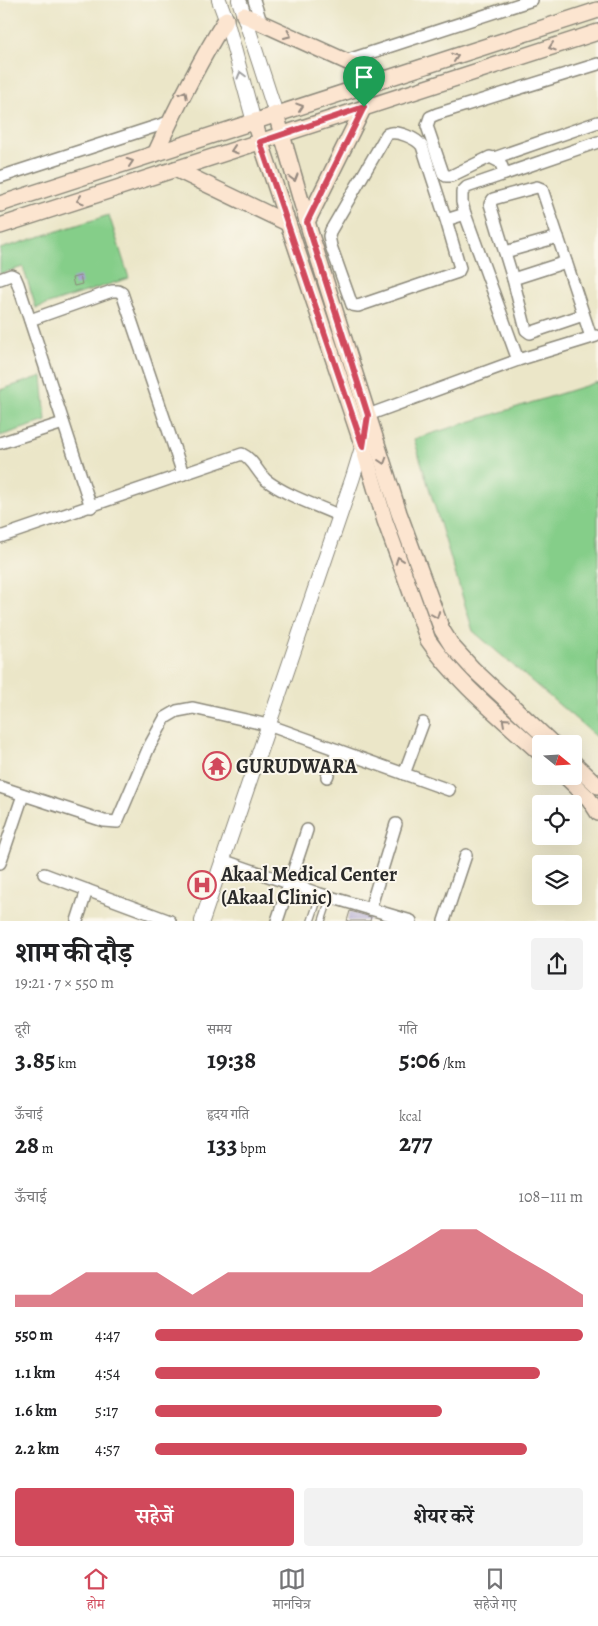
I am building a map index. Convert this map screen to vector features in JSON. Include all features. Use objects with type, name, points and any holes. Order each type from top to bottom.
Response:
[{"type":"main road","points":[[0,204],[598,10]]},
{"type":"main road","points":[[244,15],[385,79]]},
{"type":"main road","points":[[155,154],[169,122],[209,46],[226,19]]},
{"type":"main road","points":[[0,226],[598,32]]},
{"type":"main road","points":[[307,222],[364,107]]},
{"type":"main road","points":[[276,114],[307,222],[399,513],[442,630],[452,646],[473,669],[543,735]]},
{"type":"main road","points":[[254,122],[363,447],[385,521],[428,640],[439,656],[462,681],[532,746]]},
{"type":"main road","points":[[175,169],[287,223]]},
{"type":"main road","points":[[582,771],[598,786]]},
{"type":"main road","points":[[575,785],[589,799],[598,813]]},
{"type":"street","points":[[219,0],[254,122]]},
{"type":"street","points":[[239,0],[276,114]]},
{"type":"street","points":[[254,0],[261,22]]},
{"type":"street","points":[[346,61],[532,0]]},
{"type":"street","points":[[598,64],[437,114],[430,118],[427,126],[443,173],[446,176],[451,176],[490,157],[494,158],[598,122]]},
{"type":"street","points":[[0,177],[169,122]]},
{"type":"street","points":[[394,132],[416,141],[422,146],[446,220],[459,264],[458,272],[358,306],[352,305],[331,246],[330,230],[387,134],[394,132]]},
{"type":"street","points":[[518,360],[465,214],[462,192],[466,187],[598,142]]},
{"type":"street","points":[[494,158],[500,162],[505,174]]},
{"type":"street","points":[[202,921],[363,447],[368,415],[518,360],[594,336],[584,315],[542,189],[537,187],[493,199],[490,204],[513,279],[526,330],[530,333],[584,315]]},
{"type":"street","points":[[446,220],[465,214]]},
{"type":"street","points":[[505,252],[558,237]]},
{"type":"street","points":[[513,279],[566,262]]},
{"type":"street","points":[[0,279],[11,275],[15,277],[91,507]]},
{"type":"street","points":[[30,320],[112,291],[122,293],[183,474]]},
{"type":"street","points":[[0,444],[63,423]]},
{"type":"street","points":[[0,537],[242,454],[247,456],[257,472],[276,486],[340,516]]},
{"type":"street","points":[[0,788],[104,821],[117,822],[148,748],[165,718],[177,711],[193,708],[268,725],[449,790]]},
{"type":"street","points":[[404,774],[422,722]]},
{"type":"street","points":[[327,777],[338,750]]},
{"type":"street","points":[[0,863],[23,795]]},
{"type":"street","points":[[370,909],[396,824]]},
{"type":"street","points":[[277,921],[307,830]]},
{"type":"street","points":[[444,921],[466,855]]},
{"type":"street","points":[[222,860],[325,896],[410,921]]},
{"type":"street","points":[[44,874],[87,890],[143,917],[170,921]]},
{"type":"street","points":[[77,921],[87,890]]},
{"type":"lane","points":[[311,921],[325,896]]},
{"type":"lane","points":[[322,921],[325,896]]},
{"type":"green space","points":[[109,215],[129,278],[36,308],[23,267],[0,274],[0,249]]},
{"type":"green space","points":[[42,376],[46,421],[0,436],[0,390]]},
{"type":"green space","points":[[598,382],[598,738],[473,631],[414,439]]},
{"type":"building","points":[[80,276],[82,284],[74,286],[72,278]]},
{"type":"building","points":[[350,911],[371,917],[370,921],[347,921]]},
{"type":"place","name":"GURUDWARA","points":[[217,766]]},
{"type":"place","name":"Akaal Medical Center (Akaal Clinic)","points":[[202,885]]},
{"type":"route","points":[[364,107],[307,222],[368,415],[363,447],[260,142],[364,107]]}]
